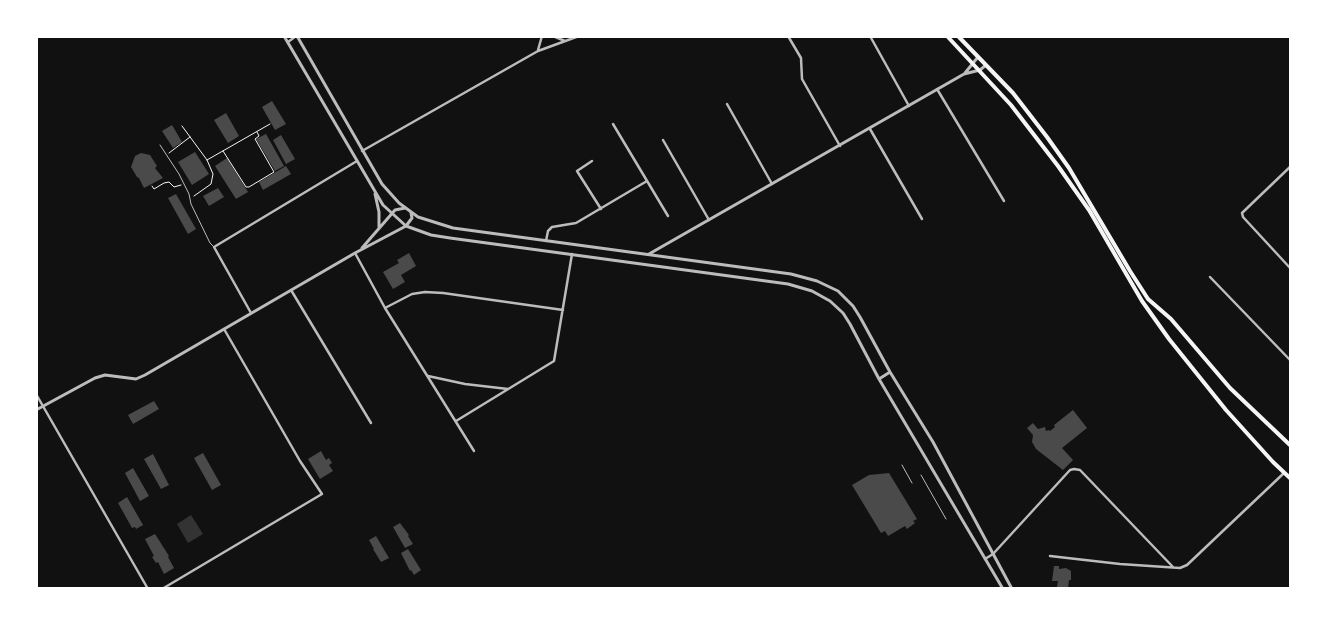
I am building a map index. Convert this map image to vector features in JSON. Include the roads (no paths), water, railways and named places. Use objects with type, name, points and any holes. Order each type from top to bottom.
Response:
[{"type":"main road","points":[[947,36],[973,62],[1025,122],[1078,194],[1142,301],[1169,340],[1210,390],[1291,479]]},
{"type":"main road","points":[[958,36],[1013,93],[1069,168],[1148,299],[1170,319],[1230,388],[1291,446]]},
{"type":"street","points":[[284,36],[375,191],[392,214],[406,226],[450,238],[788,284],[812,291],[830,300],[843,313],[879,379],[1002,589]]},
{"type":"street","points":[[288,42],[296,36],[382,184],[405,208],[427,221],[452,228],[791,274],[817,281],[838,291],[853,306],[890,372],[934,442],[1012,589]]},
{"type":"street","points":[[538,51],[542,36]]},
{"type":"street","points":[[553,36],[567,42]]},
{"type":"street","points":[[362,150],[538,51],[567,42],[579,36]]},
{"type":"street","points":[[788,36],[801,58],[802,79],[840,146]]},
{"type":"street","points":[[870,36],[910,106]]},
{"type":"street","points":[[964,74],[979,57]]},
{"type":"street","points":[[648,255],[964,74],[980,70],[986,64]]},
{"type":"street","points":[[937,90],[1004,201]]},
{"type":"street","points":[[727,104],[772,185]]},
{"type":"street","points":[[613,124],[668,216]]},
{"type":"street","points":[[870,129],[922,219]]},
{"type":"street","points":[[663,140],[709,220]]},
{"type":"street","points":[[251,313],[214,247],[357,161]]},
{"type":"street","points":[[592,161],[577,172],[601,208]]},
{"type":"street","points":[[1291,166],[1242,213],[1243,217],[1291,269]]},
{"type":"street","points":[[546,241],[548,231],[552,227],[576,223],[647,181]]},
{"type":"street","points":[[375,191],[379,228]]},
{"type":"street","points":[[360,250],[397,209],[405,208]]},
{"type":"street","points":[[36,410],[95,378],[105,376],[136,379],[145,375],[360,250],[406,226],[412,218],[410,211]]},
{"type":"street","points":[[355,253],[385,308],[474,451]]},
{"type":"street","points":[[456,421],[510,390],[554,361],[572,254]]},
{"type":"street","points":[[1287,266],[1291,262]]},
{"type":"street","points":[[1210,277],[1291,362]]},
{"type":"street","points":[[291,290],[371,423]]},
{"type":"street","points":[[385,308],[412,294],[425,292],[563,310]]},
{"type":"street","points":[[162,589],[322,494],[300,461],[224,329]]},
{"type":"street","points":[[879,379],[890,372]]},
{"type":"street","points":[[428,376],[465,384],[510,390]]},
{"type":"street","points":[[36,394],[148,589]]},
{"type":"street","points":[[985,559],[993,554],[1070,470],[1074,469],[1080,470],[1174,568]]},
{"type":"street","points":[[1050,556],[1174,568],[1187,565],[1284,473]]},
{"type":"lane","points":[[160,145],[184,184],[191,204],[214,247]]},
{"type":"lane","points":[[902,465],[912,483]]},
{"type":"lane","points":[[920,475],[946,519]]}]
